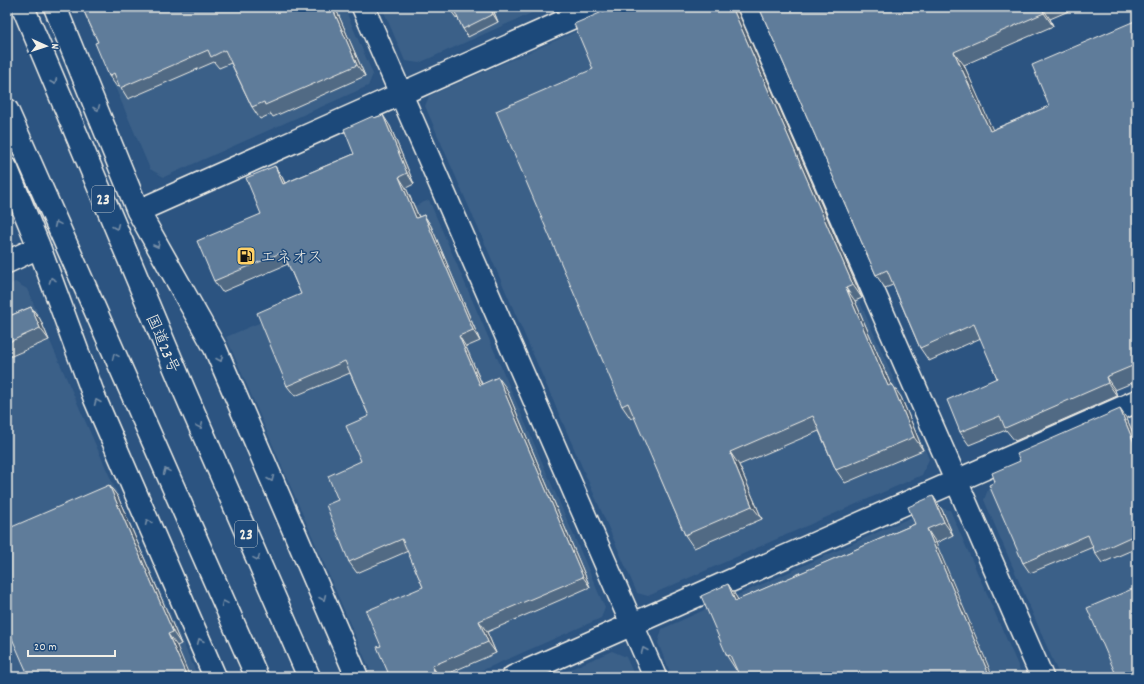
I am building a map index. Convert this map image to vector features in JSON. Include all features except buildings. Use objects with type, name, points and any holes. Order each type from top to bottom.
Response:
[{"type":"main road","name":"国道23号","points":[[23,7],[184,390],[309,677]]},
{"type":"main road","points":[[55,7],[138,211],[215,348],[357,677]]},
{"type":"main road","points":[[363,7],[655,677]]},
{"type":"main road","points":[[138,211],[596,7]]},
{"type":"main road","points":[[749,7],[1042,677]]},
{"type":"main road","points":[[7,110],[257,677]]},
{"type":"main road","points":[[7,169],[39,247],[95,399],[215,677]]},
{"type":"main road","points":[[7,262],[39,247]]},
{"type":"main road","points":[[513,677],[1137,401]]},
{"type":"shaded area","points":[[81,7],[344,7],[373,74],[368,86],[164,177],[150,169]]},
{"type":"shaded area","points":[[382,7],[545,7],[419,63],[405,61]]},
{"type":"shaded area","points":[[632,7],[730,7],[929,459],[922,475],[648,596],[637,593],[425,106],[429,96]]},
{"type":"shaded area","points":[[429,200],[605,608],[601,618],[467,677],[373,677],[226,337],[343,287],[325,245]]},
{"type":"shaded area","points":[[15,282],[27,289],[198,677],[7,677],[7,286]]},
{"type":"shaded area","points":[[1137,421],[1137,677],[1060,677],[984,500],[989,487]]},
{"type":"shaded area","points":[[934,507],[950,510],[1023,677],[672,677],[658,643],[662,629]]},
{"type":"shaded area","points":[[612,651],[626,657],[635,677],[552,677]]},
{"type":"place","name":"エネオス","points":[[246,256]]}]
